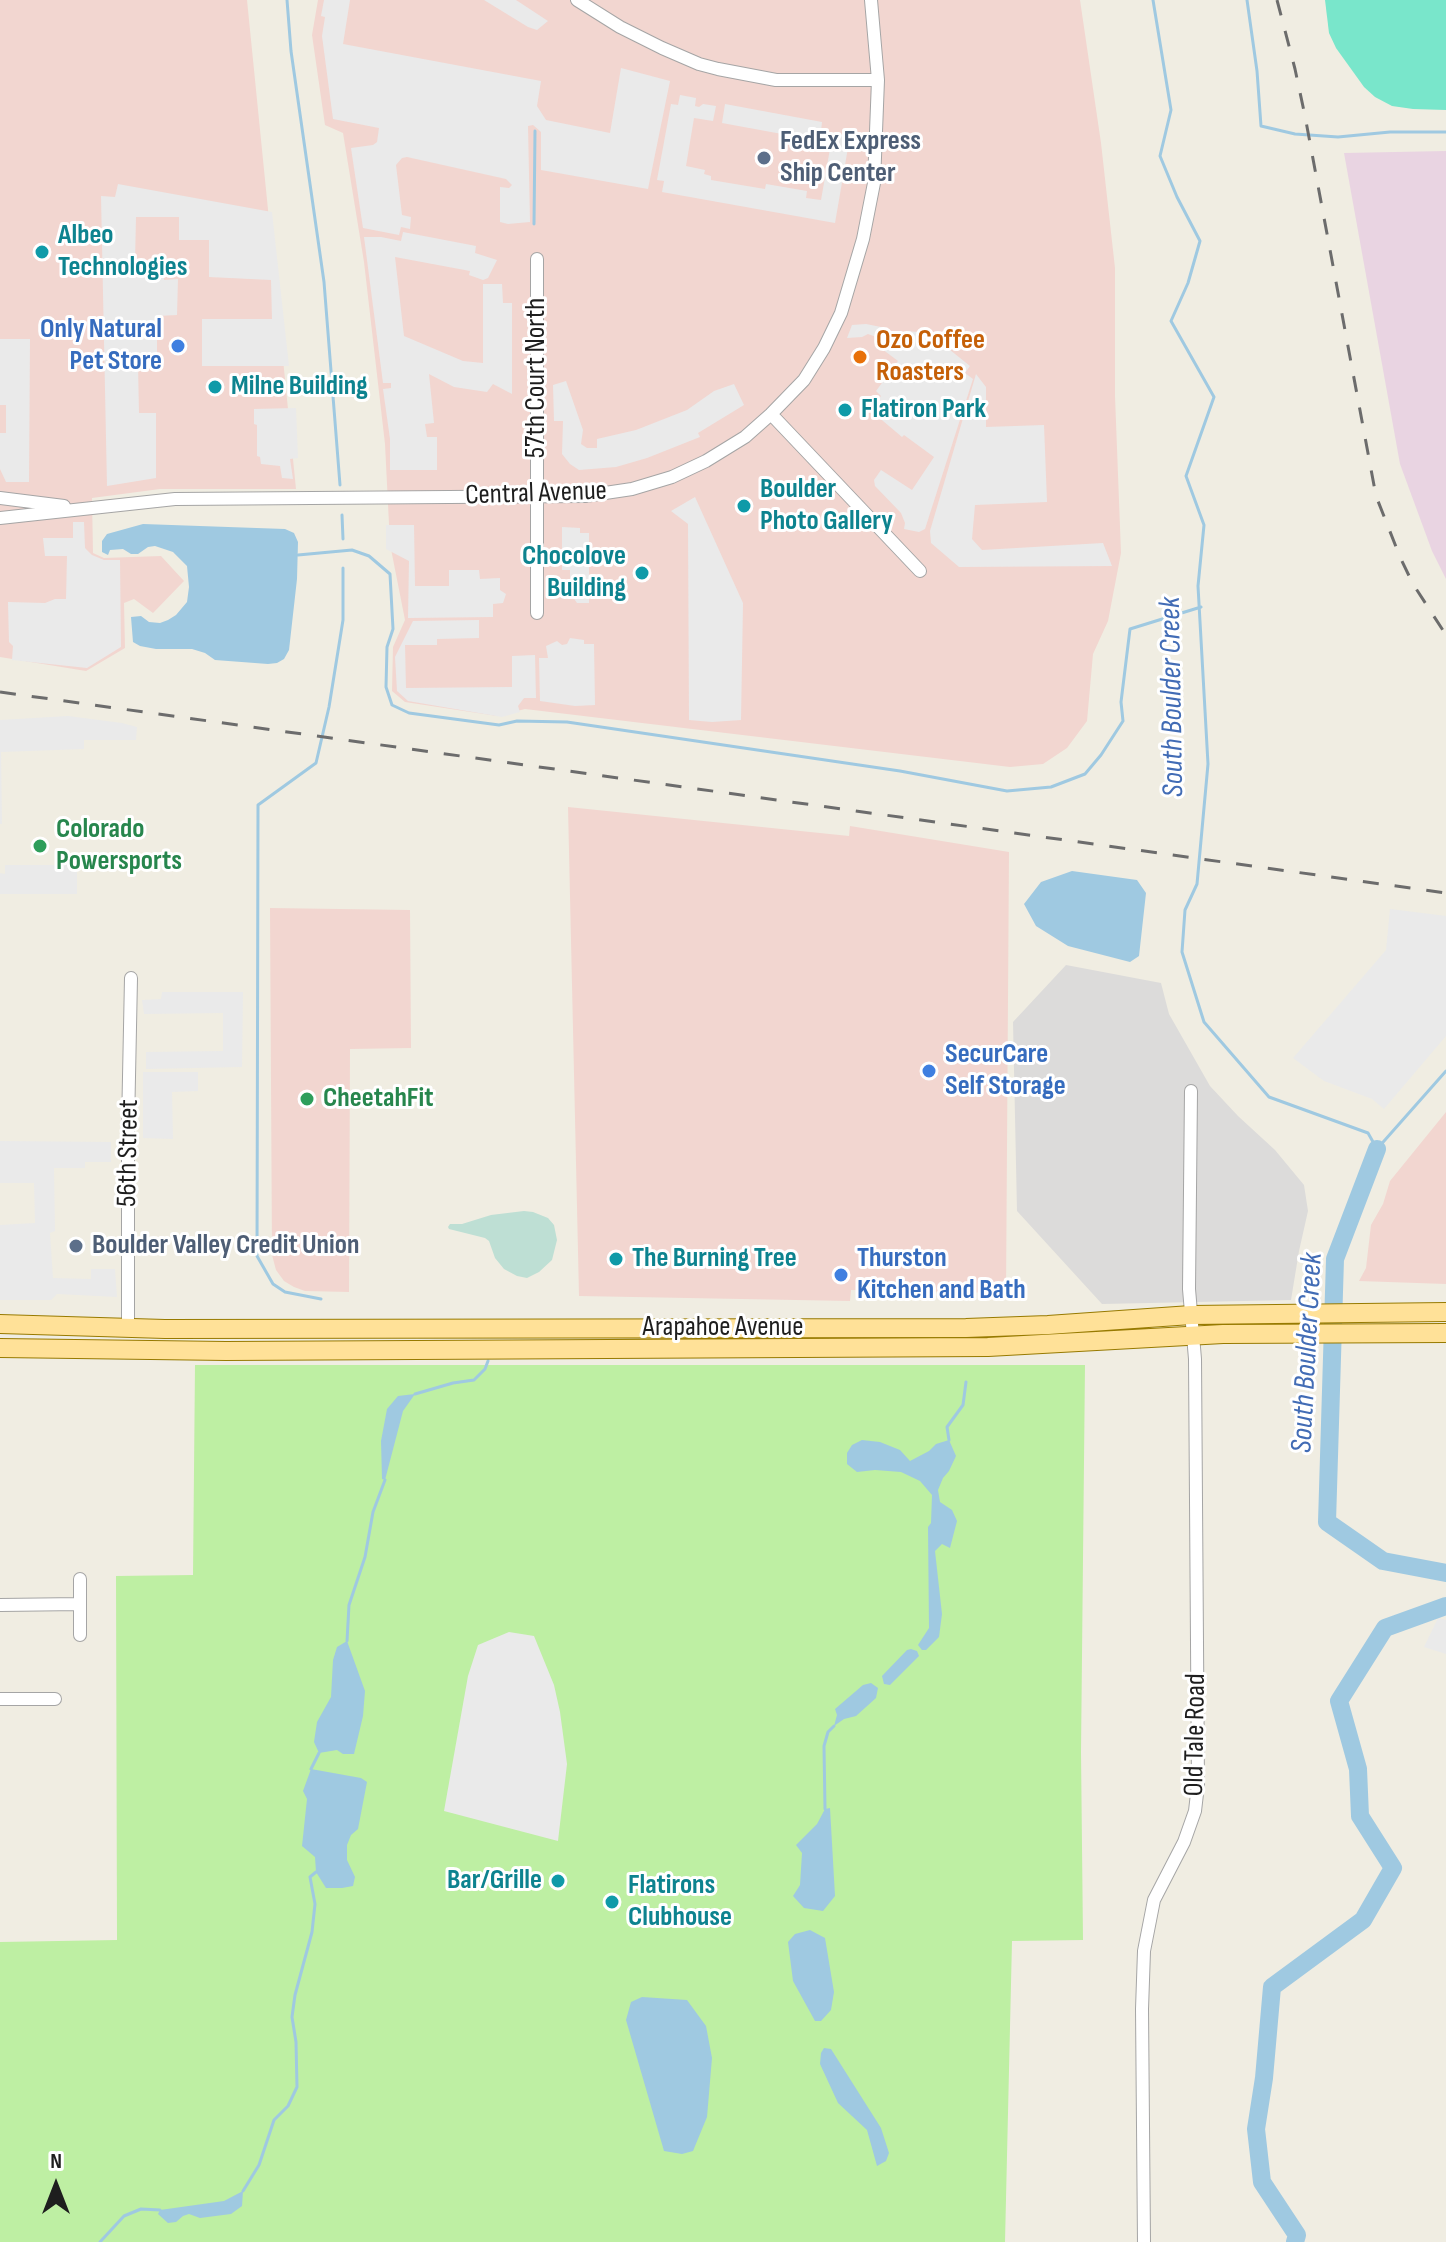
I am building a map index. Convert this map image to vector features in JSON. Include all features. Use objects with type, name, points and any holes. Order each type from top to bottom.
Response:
[{"type":"main road","name":"Arapahoe Avenue","points":[[0,1324],[128,1329],[966,1328],[1191,1315],[1446,1312]]},
{"type":"main road","name":"Arapahoe Avenue","points":[[0,1348],[175,1351],[973,1348],[1193,1335],[1446,1333]]},
{"type":"street","points":[[577,0],[620,27],[699,64],[776,80],[878,80]]},
{"type":"street","name":"Central Avenue","points":[[0,518],[175,499],[585,496],[632,489],[672,477],[706,461],[745,437],[804,380],[841,313],[863,239],[874,183],[878,80],[871,0]]},
{"type":"street","name":"57th Court North","points":[[537,259],[537,613]]},
{"type":"street","points":[[771,414],[920,571]]},
{"type":"street","name":"Central Avenue","points":[[0,498],[79,509]]},
{"type":"street","name":"56th Street","points":[[128,1329],[127,1144],[131,978]]},
{"type":"street","name":"Old Tale Road","points":[[1144,2242],[1144,1951],[1154,1900],[1184,1842],[1195,1811],[1198,1785],[1195,1359],[1189,1289],[1191,1091]]},
{"type":"street","points":[[80,1579],[80,1635]]},
{"type":"street","points":[[0,1605],[80,1604]]},
{"type":"street","points":[[0,1699],[55,1699]]},
{"type":"shaded area","points":[[0,0],[247,0],[296,489],[160,489],[92,498],[93,553],[104,558],[161,556],[184,581],[153,613],[134,599],[124,603],[125,648],[86,671],[0,657]]},
{"type":"shaded area","points":[[318,0],[1080,0],[1115,268],[1115,396],[1121,553],[1108,621],[1093,654],[1087,721],[1067,748],[1043,764],[1010,767],[525,709],[497,716],[405,702],[392,691],[393,647],[405,620],[390,544],[385,444],[364,262],[343,133],[325,125],[312,35]]},
{"type":"shaded area","points":[[324,0],[350,0],[343,44],[541,81],[537,106],[546,120],[610,133],[621,68],[670,81],[648,189],[541,170],[541,132],[533,125],[528,126],[530,222],[500,222],[500,187],[509,188],[512,185],[506,179],[407,157],[396,165],[402,215],[411,217],[410,229],[401,227],[399,235],[363,228],[351,148],[373,145],[377,142],[379,128],[333,119],[322,36]]},
{"type":"shaded area","points":[[484,0],[516,0],[548,21],[537,30]]},
{"type":"shaded area","points":[[680,95],[696,98],[695,106],[716,106],[713,121],[694,118],[686,166],[705,170],[704,174],[711,176],[711,180],[765,189],[766,184],[807,191],[806,198],[821,200],[831,143],[722,123],[725,104],[822,122],[821,131],[850,136],[835,223],[662,192],[664,181],[657,180],[671,104],[678,105]]},
{"type":"shaded area","points":[[1446,151],[1446,579],[1432,551],[1400,464],[1344,153]]},
{"type":"shaded area","points":[[118,184],[272,212],[289,366],[202,366],[202,319],[272,319],[271,280],[209,277],[209,240],[179,240],[179,217],[136,217],[135,262],[163,261],[164,280],[178,279],[177,315],[157,316],[157,365],[138,365],[139,413],[156,413],[156,478],[107,486],[101,196],[115,197]]},
{"type":"shaded area","points":[[403,232],[476,246],[475,253],[497,260],[488,278],[483,280],[469,275],[470,271],[395,257],[404,336],[463,361],[483,363],[483,284],[502,284],[503,303],[512,303],[512,394],[493,384],[487,392],[454,387],[429,374],[434,423],[425,424],[427,437],[437,437],[437,470],[390,470],[390,439],[383,389],[391,388],[391,383],[383,383],[364,237],[401,241]]},
{"type":"shaded area","points":[[852,325],[886,328],[903,339],[906,331],[929,333],[970,366],[965,373],[973,379],[925,529],[919,532],[904,529],[901,513],[875,486],[874,480],[881,470],[912,490],[934,457],[904,435],[902,437],[870,410],[881,396],[876,391],[898,361],[878,346],[882,339],[868,334],[847,338]]},
{"type":"shaded area","points":[[0,339],[30,339],[29,482],[6,482],[0,469],[0,433],[6,433],[6,405],[0,405]]},
{"type":"shaded area","points":[[976,374],[986,387],[986,427],[1044,425],[1047,502],[975,505],[972,539],[982,550],[1103,543],[1112,566],[959,567],[931,543],[930,531]]},
{"type":"shaded area","points":[[566,381],[583,430],[581,444],[587,448],[597,448],[597,439],[636,430],[687,410],[714,391],[734,384],[744,405],[698,433],[700,437],[647,458],[616,467],[579,470],[562,454],[563,421],[554,421],[553,385]]},
{"type":"shaded area","points":[[296,408],[298,458],[290,459],[293,479],[282,478],[280,466],[261,464],[257,456],[254,409]]},
{"type":"shaded area","points":[[695,497],[743,603],[741,720],[689,720],[688,524],[671,511]]},
{"type":"shaded area","points":[[73,522],[84,522],[85,548],[92,555],[104,560],[120,560],[121,647],[87,668],[12,660],[8,602],[45,603],[66,599],[67,556],[45,556],[43,538],[73,538]]},
{"type":"shaded area","points":[[143,524],[285,529],[294,533],[298,542],[297,579],[289,650],[284,659],[268,664],[215,660],[192,649],[156,649],[133,642],[131,617],[141,616],[149,622],[160,623],[168,620],[187,602],[189,587],[187,566],[173,552],[155,546],[138,554],[123,549],[110,550],[108,555],[102,552],[102,541],[107,534]]},
{"type":"shaded area","points":[[386,525],[414,525],[415,586],[449,586],[449,570],[479,570],[480,579],[500,578],[500,590],[506,594],[503,603],[493,604],[493,617],[408,618],[409,561],[386,549]]},
{"type":"shaded area","points":[[562,527],[580,528],[580,533],[589,533],[589,603],[577,603],[570,593],[570,570],[562,570]]},
{"type":"shaded area","points":[[479,620],[479,638],[437,639],[437,645],[405,645],[406,688],[512,687],[512,656],[535,655],[536,698],[524,698],[518,706],[520,712],[502,717],[408,701],[397,691],[395,657],[413,621]]},
{"type":"shaded area","points":[[570,638],[584,640],[584,644],[594,644],[595,705],[575,706],[540,701],[539,658],[548,658],[546,646],[557,641],[567,644]]},
{"type":"shaded area","points":[[68,716],[137,727],[136,740],[84,740],[84,749],[1,752],[0,824],[0,720]]},
{"type":"shaded area","points":[[568,807],[849,836],[850,826],[1009,852],[1006,1293],[851,1290],[850,1301],[579,1296]]},
{"type":"shaded area","points":[[5,865],[77,865],[77,894],[0,894],[0,873],[5,874]]},
{"type":"shaded area","points":[[1072,871],[1137,880],[1146,893],[1139,956],[1130,962],[1068,946],[1036,926],[1024,904],[1041,882]]},
{"type":"shaded area","points":[[270,908],[410,910],[411,1048],[350,1049],[349,1292],[305,1291],[294,1287],[284,1281],[276,1270],[272,1255]]},
{"type":"shaded area","points":[[1390,909],[1446,916],[1446,1036],[1384,1109],[1372,1099],[1324,1081],[1293,1058],[1386,950]]},
{"type":"shaded area","points":[[1066,965],[1161,983],[1169,1014],[1210,1086],[1275,1150],[1304,1185],[1308,1211],[1291,1300],[1102,1304],[1017,1211],[1013,1022]]},
{"type":"shaded area","points":[[162,992],[243,992],[242,1067],[146,1069],[146,1052],[223,1051],[223,1013],[144,1014],[142,1000],[161,999]]},
{"type":"shaded area","points":[[143,1072],[198,1072],[198,1091],[172,1092],[173,1139],[143,1138]]},
{"type":"shaded area","points":[[1446,1112],[1446,1284],[1359,1281],[1366,1268],[1371,1225],[1383,1204],[1390,1181]]},
{"type":"shaded area","points":[[0,1141],[111,1142],[111,1162],[85,1162],[85,1168],[54,1168],[55,1231],[50,1233],[53,1278],[91,1279],[91,1269],[115,1269],[117,1297],[57,1294],[51,1300],[0,1300],[0,1225],[35,1223],[34,1183],[0,1183]]},
{"type":"shaded area","points":[[524,1211],[548,1218],[554,1225],[557,1240],[552,1260],[527,1278],[504,1269],[485,1238],[448,1227],[491,1215]]},
{"type":"shaded area","points":[[415,1394],[403,1411],[385,1480],[382,1479],[381,1441],[387,1409],[398,1396]]},
{"type":"shaded area","points":[[862,1440],[880,1442],[900,1450],[910,1461],[936,1444],[949,1440],[956,1456],[938,1490],[940,1502],[952,1510],[957,1521],[950,1548],[942,1544],[935,1551],[942,1614],[939,1637],[926,1650],[918,1645],[929,1628],[928,1527],[931,1523],[932,1495],[920,1481],[901,1472],[857,1472],[847,1464],[847,1453],[852,1445]]},
{"type":"shaded area","points":[[1438,1618],[1446,1620],[1446,1654],[1424,1647]]},
{"type":"shaded area","points":[[509,1632],[534,1636],[554,1685],[567,1764],[558,1841],[444,1811],[468,1676],[478,1645]]},
{"type":"shaded area","points":[[347,1641],[365,1691],[354,1754],[343,1754],[337,1750],[319,1753],[314,1742],[317,1722],[331,1697],[333,1660],[337,1647]]},
{"type":"shaded area","points":[[911,1649],[917,1651],[919,1656],[890,1685],[884,1684],[882,1676]]},
{"type":"shaded area","points":[[871,1683],[878,1688],[876,1698],[856,1716],[834,1726],[835,1709],[863,1685]]},
{"type":"shaded area","points":[[311,1769],[361,1778],[367,1782],[358,1829],[347,1845],[347,1860],[355,1877],[353,1886],[326,1888],[316,1872],[315,1857],[302,1846],[307,1799],[303,1791]]},
{"type":"shaded area","points":[[830,1808],[835,1896],[823,1911],[804,1908],[793,1896],[800,1885],[802,1853],[796,1845],[817,1824],[825,1809]]},
{"type":"shaded area","points":[[810,1930],[825,1938],[834,1992],[831,2010],[821,2021],[815,2021],[793,1981],[788,1942],[795,1934]]},
{"type":"shaded area","points":[[642,1997],[687,2000],[706,2026],[712,2058],[707,2117],[693,2151],[682,2154],[664,2151],[626,2020],[631,2002]]},
{"type":"shaded area","points":[[824,2048],[831,2049],[881,2128],[889,2153],[886,2161],[877,2166],[867,2130],[838,2103],[820,2064]]},
{"type":"shaded area","points":[[243,2191],[242,2206],[231,2214],[200,2218],[189,2214],[168,2223],[158,2214],[160,2210],[224,2201]]},
{"type":"green space","points":[[1325,0],[1446,0],[1446,110],[1392,106],[1364,87],[1329,33]]},
{"type":"green space","points":[[195,1365],[1085,1365],[1081,1752],[1083,1940],[1012,1941],[1005,2242],[0,2242],[0,1942],[117,1940],[116,1576],[193,1575]]},
{"type":"waterway","points":[[287,0],[291,51],[324,282],[340,485]]},
{"type":"waterway","name":"South Boulder Creek","points":[[1153,0],[1171,110],[1160,156],[1200,241],[1188,283],[1171,321],[1214,397],[1186,476],[1204,525],[1198,586],[1208,764],[1197,884],[1185,910],[1182,952],[1204,1022],[1269,1097],[1368,1133],[1377,1149],[1446,1071]]},
{"type":"waterway","points":[[1247,0],[1261,126],[1295,134],[1338,137],[1390,132],[1446,132]]},
{"type":"waterway","points":[[534,224],[535,131]]},
{"type":"waterway","points":[[342,515],[343,539]]},
{"type":"waterway","points":[[298,555],[352,550],[369,556],[390,574],[393,629],[387,647],[386,687],[392,705],[409,713],[499,725],[517,721],[567,722],[900,771],[1007,791],[1051,787],[1085,774],[1123,721],[1121,702],[1130,629],[1201,607]]},
{"type":"waterway","points":[[321,1299],[285,1292],[273,1284],[257,1256],[258,805],[316,763],[343,620],[343,568]]},
{"type":"waterway","name":"South Boulder Creek","points":[[1377,1149],[1335,1259],[1327,1522],[1383,1561],[1446,1573]]},
{"type":"waterway","points":[[415,1394],[474,1380],[488,1361]]},
{"type":"waterway","points":[[949,1440],[947,1427],[963,1405],[966,1382]]},
{"type":"waterway","points":[[347,1641],[349,1605],[365,1557],[373,1512],[385,1480]]},
{"type":"waterway","name":"South Boulder Creek","points":[[1295,2242],[1297,2235],[1262,2182],[1256,2129],[1272,1987],[1363,1920],[1393,1868],[1360,1816],[1358,1769],[1339,1701],[1385,1628],[1446,1606]]},
{"type":"waterway","points":[[825,1809],[824,1746],[828,1732],[834,1726]]},
{"type":"waterway","points":[[311,1769],[319,1753]]},
{"type":"waterway","points":[[243,2191],[259,2165],[274,2120],[288,2106],[297,2087],[292,2017],[312,1932],[315,1904],[310,1877],[316,1872]]},
{"type":"waterway","points":[[100,2242],[124,2216],[141,2209],[160,2210]]},
{"type":"railway","points":[[1277,0],[1305,116],[1376,496],[1413,584],[1446,635]]},
{"type":"railway","points":[[0,692],[1446,893]]},
{"type":"place","name":"FedEx Express Ship Center","points":[[764,158]]},
{"type":"place","name":"Albeo Technologies","points":[[42,252]]},
{"type":"place","name":"Only Natural Pet Store","points":[[178,346]]},
{"type":"place","name":"Ozo Coffee Roasters","points":[[860,357]]},
{"type":"place","name":"Milne Building","points":[[215,387]]},
{"type":"place","name":"Flatiron Park","points":[[845,410]]},
{"type":"place","name":"Boulder Photo Gallery","points":[[744,506]]},
{"type":"place","name":"Chocolove Building","points":[[642,573]]},
{"type":"place","name":"Colorado Powersports","points":[[40,846]]},
{"type":"place","name":"SecurCare Self Storage","points":[[929,1071]]},
{"type":"place","name":"CheetahFit","points":[[307,1099]]},
{"type":"place","name":"Boulder Valley Credit Union","points":[[76,1246]]},
{"type":"place","name":"The Burning Tree","points":[[616,1259]]},
{"type":"place","name":"Thurston Kitchen and Bath","points":[[841,1275]]},
{"type":"place","name":"Bar/Grille","points":[[558,1881]]},
{"type":"place","name":"Flatirons Clubhouse","points":[[612,1902]]}]
